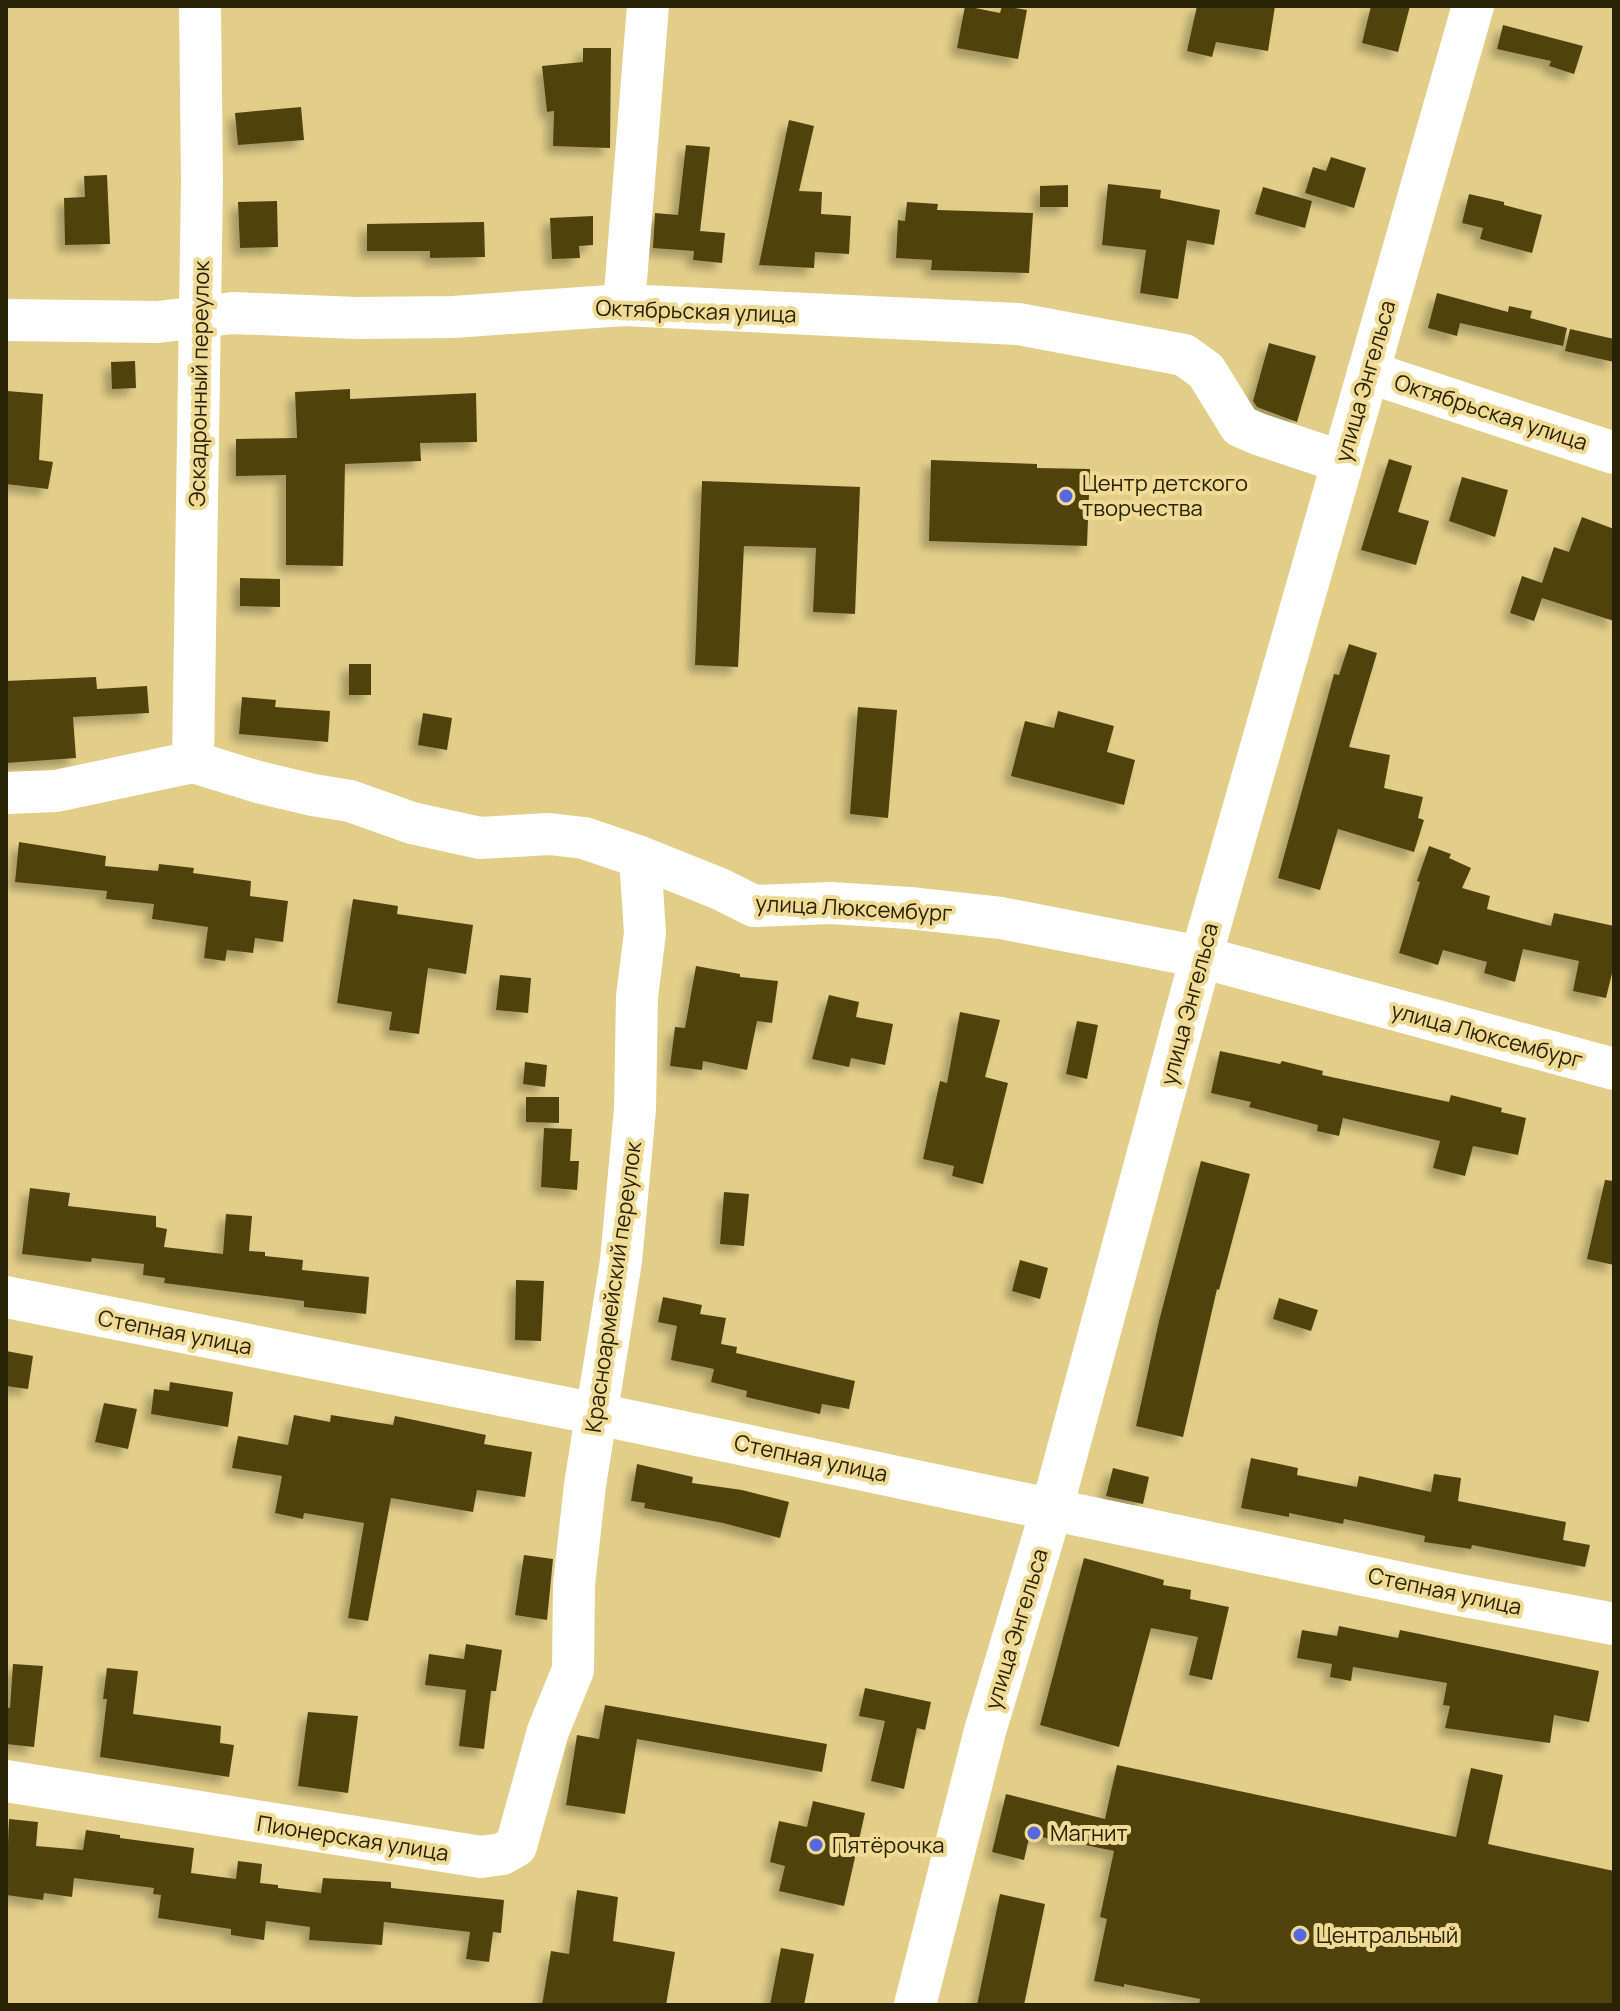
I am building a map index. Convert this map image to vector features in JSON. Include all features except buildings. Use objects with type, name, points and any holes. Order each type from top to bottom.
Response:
[{"type":"street","name":"Эскадронный переулок","points":[[193,762],[202,182],[200,6]]},
{"type":"street","points":[[624,305],[648,6]]},
{"type":"street","name":"улица Энгельса","points":[[915,2005],[985,1731],[1052,1508],[1201,957],[1473,6]]},
{"type":"street","name":"Октябрьская улица","points":[[6,320],[158,322],[233,313],[356,318],[453,317],[624,305],[1018,324],[1184,355],[1206,371],[1240,426],[1342,462]]},
{"type":"street","name":"Октябрьская улица","points":[[1368,372],[1614,453]]},
{"type":"street","name":"улица Люксембург","points":[[6,793],[56,791],[193,762],[258,782],[350,801],[412,823],[480,838],[549,834],[584,838],[640,857],[754,906],[831,903],[1001,918],[1201,957],[1614,1069]]},
{"type":"street","name":"Красноармейский переулок","points":[[573,1670],[574,1584],[585,1485],[621,1261],[635,1109],[637,997],[645,933],[640,857]]},
{"type":"street","name":"Степная улица","points":[[6,1297],[597,1414],[1454,1594],[1614,1624]]},
{"type":"street","name":"Пионерская улица","points":[[6,1781],[403,1846],[481,1857],[502,1854],[516,1846],[548,1731],[573,1670]]},
{"type":"place","name":"Центр детского творчества","points":[[1066,496]]},
{"type":"place","name":"Магнит","points":[[1034,1833]]},
{"type":"place","name":"Пятёрочка","points":[[816,1845]]},
{"type":"place","name":"Центральный","points":[[1300,1935]]}]
